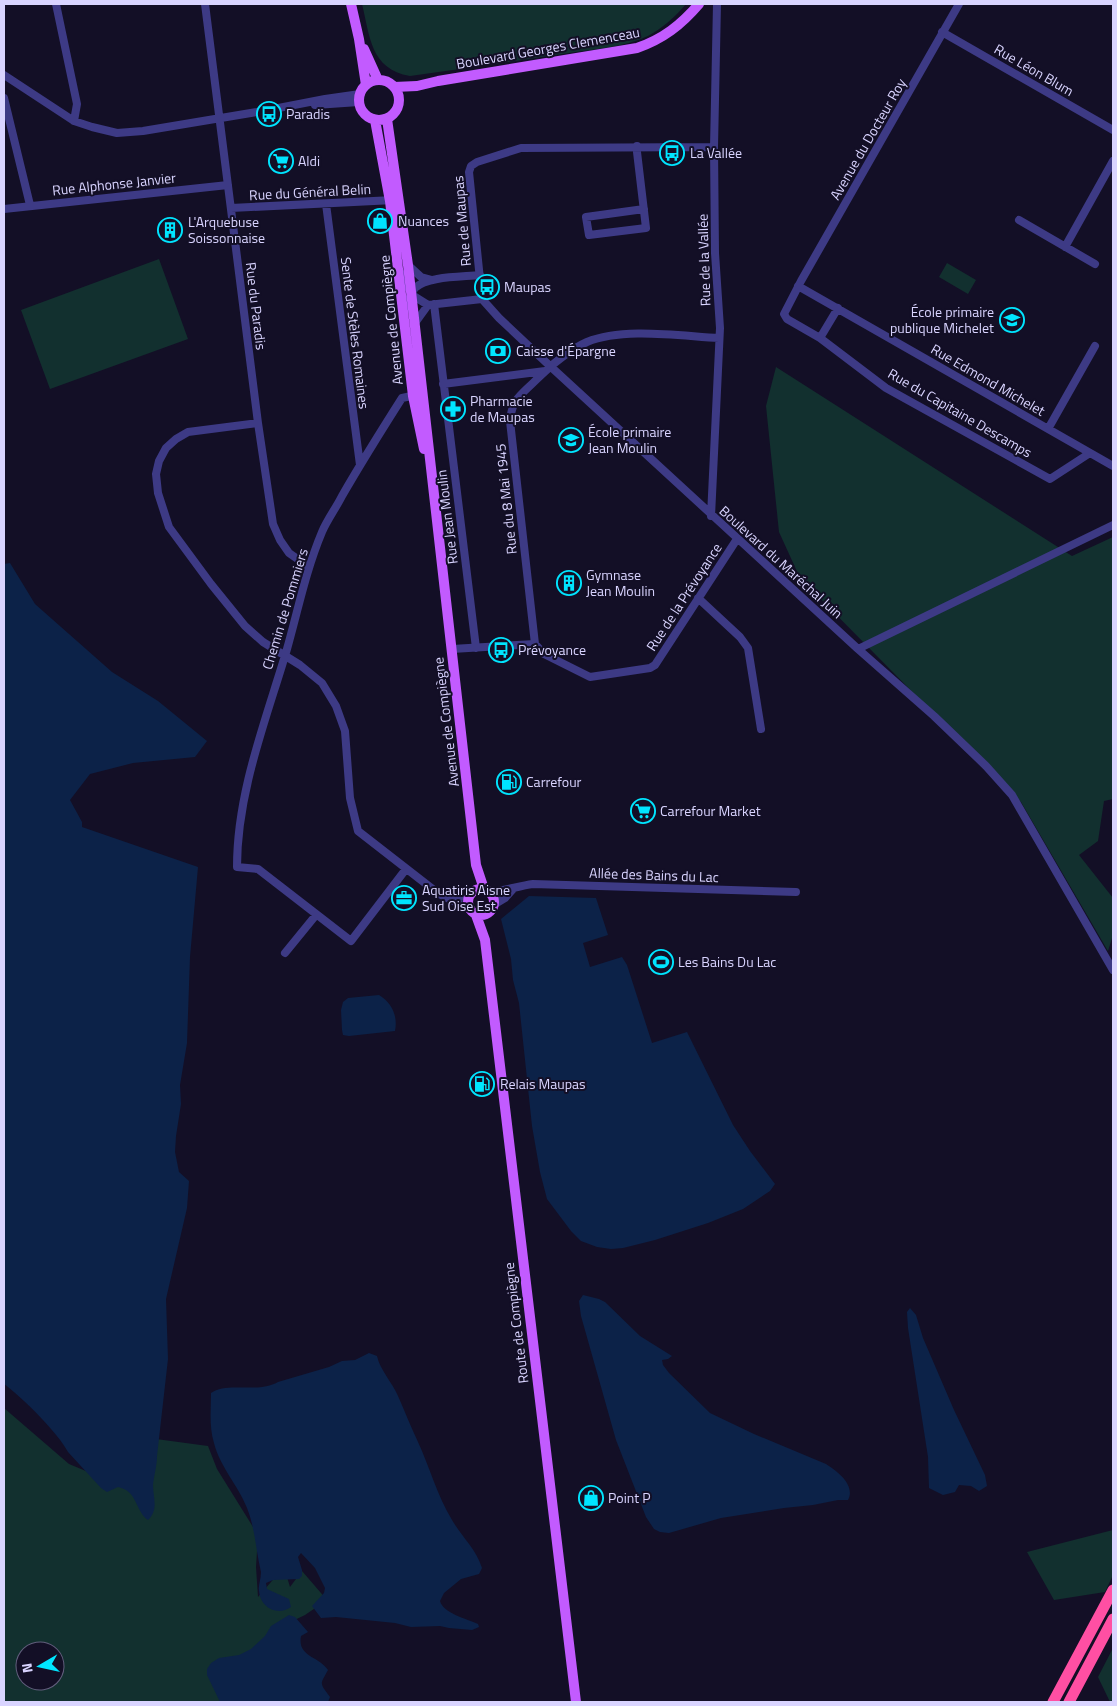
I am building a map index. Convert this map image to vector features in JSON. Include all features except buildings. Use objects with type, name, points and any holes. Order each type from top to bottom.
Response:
[{"type":"highway","points":[[1053,1702],[1113,1590]]},
{"type":"highway","points":[[1069,1702],[1113,1619]]},
{"type":"main road","points":[[351,4],[359,39],[362,94],[364,113],[375,120],[388,119],[398,109],[400,102],[398,94],[394,87],[384,80],[378,80],[362,94]]},
{"type":"main road","name":"Boulevard Georges Clemenceau","points":[[394,87],[417,86],[438,80],[637,48],[667,35],[684,21],[699,4]]},
{"type":"main road","points":[[359,39],[378,80]]},
{"type":"main road","points":[[400,102],[417,86]]},
{"type":"main road","name":"Avenue de Compiègne","points":[[388,119],[395,200],[404,268],[404,313],[436,516],[479,892]]},
{"type":"main road","name":"Avenue de Compiègne","points":[[375,120],[395,200]]},
{"type":"main road","name":"Avenue de Compiègne","points":[[404,268],[412,295],[418,394]]},
{"type":"main road","points":[[479,892],[494,897],[484,940],[468,904],[479,892]]},
{"type":"main road","points":[[473,912],[483,916],[492,908]]},
{"type":"main road","name":"Route de Compiègne","points":[[484,940],[576,1702]]},
{"type":"street","points":[[56,4],[77,104],[74,121]]},
{"type":"street","name":"Rue du Paradis","points":[[205,4],[258,423],[273,524],[280,540],[289,553],[309,567]]},
{"type":"street","name":"Rue de la Vallée","points":[[711,516],[719,338],[715,253],[714,147],[717,4]]},
{"type":"street","name":"Avenue du Docteur Roy","points":[[798,286],[958,4]]},
{"type":"street","name":"Rue Léon Blum","points":[[942,32],[1113,130]]},
{"type":"street","points":[[4,77],[74,121],[117,133],[362,94]]},
{"type":"street","points":[[4,98],[30,206]]},
{"type":"street","points":[[637,146],[644,209],[646,228],[588,235],[586,217],[644,209]]},
{"type":"street","name":"Rue de Maupas","points":[[482,299],[469,172],[471,166],[477,162],[521,148],[714,147]]},
{"type":"street","points":[[1065,247],[1113,161]]},
{"type":"street","name":"Rue Alphonse Janvier","points":[[4,209],[228,185]]},
{"type":"street","name":"Rue du Général Belin","points":[[231,208],[395,200]]},
{"type":"street","name":"Sente de Stèles Romaines","points":[[326,204],[360,465]]},
{"type":"street","points":[[1019,220],[1095,264]]},
{"type":"street","points":[[404,268],[421,277],[432,280]]},
{"type":"street","points":[[404,313],[414,289],[420,285],[432,280],[480,275]]},
{"type":"street","name":"Rue Edmond Michelet","points":[[798,286],[1113,466]]},
{"type":"street","name":"Rue du Capitaine Descamps","points":[[798,286],[784,314],[787,319],[820,338],[886,388],[1050,479],[1090,453]]},
{"type":"street","points":[[412,295],[431,304],[482,299]]},
{"type":"street","name":"Boulevard du Maréchal Juin","points":[[482,299],[547,369],[666,472],[711,516],[934,716],[986,766],[1012,795],[1113,970]]},
{"type":"street","points":[[415,323],[431,304]]},
{"type":"street","name":"Rue Jean Moulin","points":[[431,304],[443,384],[476,648]]},
{"type":"street","points":[[820,338],[838,308]]},
{"type":"street","name":"Rue du 8 Mai 1945","points":[[535,644],[510,421],[512,404],[559,358],[586,342],[622,334],[719,338]]},
{"type":"street","points":[[1048,429],[1095,346]]},
{"type":"street","points":[[443,384],[547,369]]},
{"type":"street","name":"Chemin de Pommiers","points":[[316,914],[258,869],[236,867],[241,818],[260,734],[285,655],[309,567],[323,531],[360,465],[402,398],[418,394]]},
{"type":"street","points":[[258,423],[188,432],[166,448],[159,461],[156,474],[158,494],[169,527],[211,584],[246,626],[263,642],[285,655],[322,683],[336,706],[345,731],[350,798],[358,831],[439,894],[473,912]]},
{"type":"street","points":[[858,649],[1113,525]]},
{"type":"street","name":"Rue de la Prévoyance","points":[[535,644],[544,654],[590,678],[650,668],[655,665],[737,539]]},
{"type":"street","points":[[698,598],[740,637],[748,648],[761,728]]},
{"type":"street","points":[[452,649],[535,644]]},
{"type":"street","points":[[285,953],[316,914],[351,941],[406,869]]},
{"type":"street","name":"Allée des Bains du Lac","points":[[448,898],[479,892],[513,889],[533,884],[796,892]]},
{"type":"street","name":"Allée des Bains du Lac","points":[[492,908],[513,889]]},
{"type":"green space","points":[[362,4],[686,4],[659,29],[648,36],[630,43],[410,76],[397,72],[379,59],[370,39]]},
{"type":"green space","points":[[159,259],[188,339],[50,389],[21,310]]},
{"type":"green space","points":[[947,263],[976,280],[968,294],[939,277]]},
{"type":"green space","points":[[776,367],[1072,556],[1113,537],[1113,799],[1104,801],[1098,841],[1079,855],[1113,898],[1113,935],[1108,951],[1021,802],[800,578],[779,532],[766,406]]},
{"type":"green space","points":[[4,1408],[69,1464],[146,1496],[156,1439],[208,1446],[217,1469],[258,1535],[256,1567],[258,1597],[284,1567],[290,1587],[302,1571],[327,1600],[305,1615],[276,1629],[222,1702],[4,1702]]},
{"type":"green space","points":[[1113,1530],[1113,1575],[1105,1592],[1054,1600],[1027,1552]]},
{"type":"green space","points":[[1113,1648],[1113,1702],[1110,1702],[1098,1677]]},
{"type":"water","points":[[10,563],[35,604],[112,672],[158,701],[207,741],[195,757],[133,763],[90,774],[70,800],[82,822],[82,827],[198,867],[190,957],[187,1043],[180,1085],[181,1104],[175,1152],[179,1172],[189,1181],[187,1208],[166,1299],[168,1359],[153,1485],[155,1503],[153,1512],[148,1520],[133,1497],[124,1489],[118,1487],[107,1492],[101,1488],[68,1452],[57,1435],[20,1397],[4,1384],[4,564]]},
{"type":"water","points":[[529,896],[596,898],[608,935],[583,943],[590,967],[622,957],[627,965],[652,1043],[687,1032],[733,1125],[775,1184],[770,1191],[743,1209],[708,1223],[623,1248],[597,1247],[581,1241],[571,1231],[547,1199],[540,1172],[532,1126],[519,1003],[501,919]]},
{"type":"water","points":[[379,995],[384,998],[393,1010],[396,1020],[395,1031],[343,1035],[341,1010],[343,1002],[348,998]]},
{"type":"water","points":[[583,1295],[605,1302],[640,1336],[672,1356],[662,1360],[663,1365],[710,1413],[754,1434],[826,1464],[835,1470],[847,1484],[850,1494],[848,1500],[721,1518],[669,1533],[654,1529],[646,1517],[616,1440],[581,1316],[579,1301]]},
{"type":"water","points":[[910,1308],[916,1315],[923,1338],[954,1410],[985,1475],[987,1486],[979,1491],[971,1486],[959,1485],[955,1492],[943,1495],[929,1488],[928,1457],[908,1328],[907,1312]]},
{"type":"water","points":[[369,1353],[377,1356],[395,1391],[447,1511],[476,1555],[482,1568],[479,1574],[461,1579],[444,1593],[440,1601],[450,1612],[478,1624],[479,1627],[472,1630],[440,1626],[411,1627],[395,1623],[336,1617],[321,1618],[312,1606],[324,1593],[325,1588],[315,1568],[301,1553],[298,1557],[302,1576],[299,1579],[273,1580],[266,1583],[267,1589],[289,1599],[291,1607],[286,1610],[275,1611],[266,1606],[260,1597],[261,1572],[252,1523],[243,1500],[220,1460],[212,1437],[211,1393],[225,1388],[270,1385],[329,1367],[342,1361],[355,1360]]},
{"type":"water","points":[[289,1615],[295,1617],[308,1632],[301,1636],[302,1648],[328,1670],[322,1684],[330,1697],[328,1702],[220,1702],[207,1675],[207,1669],[211,1663],[219,1658],[239,1655],[251,1649],[265,1636],[271,1626]]},
{"type":"place","name":"Paradis","points":[[269,114]]},
{"type":"place","name":"La Vallée","points":[[672,153]]},
{"type":"place","name":"Aldi","points":[[281,161]]},
{"type":"place","name":"Nuances","points":[[380,221]]},
{"type":"place","name":"L'Arquebuse Soissonnaise","points":[[170,230]]},
{"type":"place","name":"Maupas","points":[[487,287]]},
{"type":"place","name":"École primaire publique Michelet","points":[[1012,320]]},
{"type":"place","name":"Caisse d'Épargne","points":[[498,351]]},
{"type":"place","name":"Pharmacie de Maupas","points":[[453,409]]},
{"type":"place","name":"École primaire Jean Moulin","points":[[571,440]]},
{"type":"place","name":"Gymnase Jean Moulin","points":[[569,583]]},
{"type":"place","name":"Prévoyance","points":[[501,650]]},
{"type":"place","name":"Carrefour","points":[[509,782]]},
{"type":"place","name":"Carrefour Market","points":[[643,811]]},
{"type":"place","name":"Aquatiris Aisne Sud Oise Est","points":[[404,898]]},
{"type":"place","name":"Les Bains Du Lac","points":[[661,962]]},
{"type":"place","name":"Relais Maupas","points":[[482,1084]]},
{"type":"place","name":"Point P","points":[[591,1498]]}]
